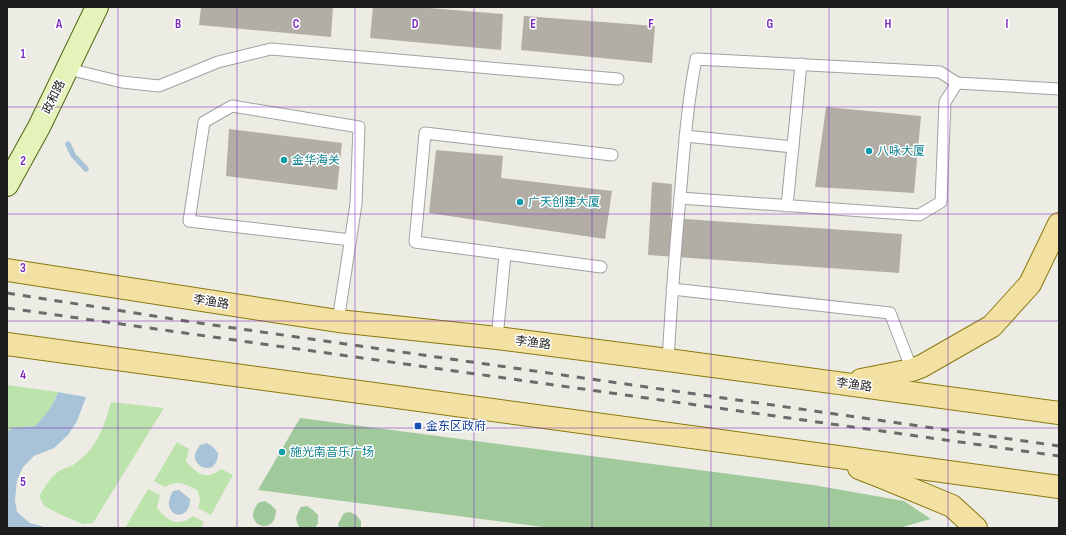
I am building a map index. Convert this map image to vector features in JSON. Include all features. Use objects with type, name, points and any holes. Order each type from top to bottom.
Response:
[{"type":"main road","points":[[843,384],[912,370],[922,366],[992,326],[1030,284],[1059,224]]},
{"type":"main road","name":"李渔路","points":[[7,270],[338,321],[497,338],[1059,413]]},
{"type":"main road","points":[[7,344],[1059,487]]},
{"type":"main road","points":[[820,454],[882,477],[952,506],[976,528]]},
{"type":"street","name":"政和路","points":[[7,185],[39,127],[97,7]]},
{"type":"lane","points":[[68,69],[122,82],[159,86],[218,62],[271,49],[618,79]]},
{"type":"lane","points":[[668,360],[672,290],[685,136],[690,90],[696,59],[940,72],[957,82],[1059,88]]},
{"type":"lane","points":[[787,206],[801,64]]},
{"type":"lane","points":[[680,198],[919,215],[942,202],[945,102],[957,82]]},
{"type":"lane","points":[[338,321],[351,240],[356,204],[359,127],[232,106],[204,122],[189,221],[351,240]]},
{"type":"lane","points":[[601,267],[415,242],[425,133],[612,155]]},
{"type":"lane","points":[[685,136],[793,147]]},
{"type":"lane","points":[[497,338],[505,255]]},
{"type":"lane","points":[[672,290],[890,313],[912,370]]},
{"type":"green space","points":[[7,385],[58,392],[54,402],[35,426],[13,428],[7,432]]},
{"type":"green space","points":[[111,402],[164,408],[93,523],[83,524],[44,506],[39,496],[56,474],[73,465],[88,452],[98,438]]},
{"type":"green space","points":[[300,418],[813,485],[904,501],[931,519],[901,528],[551,528],[258,490]]},
{"type":"green space","points":[[177,442],[189,449],[186,461],[198,472],[211,475],[221,469],[233,475],[211,515],[198,508],[200,500],[198,491],[194,488],[182,483],[174,483],[165,487],[154,481]]},
{"type":"green space","points":[[148,489],[160,495],[157,508],[169,519],[183,522],[193,516],[204,522],[201,528],[125,528]]},
{"type":"green space","points":[[265,501],[276,510],[275,517],[272,522],[269,525],[264,526],[257,523],[253,515],[258,503]]},
{"type":"green space","points":[[307,506],[318,515],[318,523],[315,528],[300,528],[296,520],[301,507]]},
{"type":"green space","points":[[350,512],[356,515],[361,521],[361,528],[339,528],[338,524],[344,513]]},
{"type":"water","points":[[58,392],[86,397],[77,421],[68,435],[54,448],[34,456],[23,467],[17,480],[15,500],[17,512],[30,523],[48,528],[7,528],[7,432],[13,428],[35,426],[54,402]]},
{"type":"water","points":[[207,443],[218,453],[217,460],[214,465],[206,468],[198,464],[195,456],[200,445]]},
{"type":"water","points":[[179,490],[190,499],[189,507],[185,512],[176,514],[169,506],[169,500],[173,491]]},
{"type":"building","points":[[201,7],[333,7],[331,37],[199,25]]},
{"type":"building","points":[[373,7],[417,7],[503,14],[501,50],[370,38]]},
{"type":"building","points":[[524,16],[655,26],[652,63],[521,50]]},
{"type":"building","name":"八咏大厦","points":[[826,107],[921,116],[914,193],[815,187]]},
{"type":"building","name":"金华海关","points":[[229,129],[342,143],[337,190],[226,176]]},
{"type":"building","name":"广天创建大厦","points":[[436,150],[503,156],[501,178],[612,191],[605,239],[429,213]]},
{"type":"building","points":[[652,182],[672,184],[671,218],[902,234],[899,273],[648,255]]},
{"type":"waterway","points":[[68,144],[73,155],[86,169]]},
{"type":"railway","points":[[7,293],[199,323],[1059,446]]},
{"type":"railway","points":[[7,308],[1059,456]]},
{"type":"place","name":"八咏大厦","points":[[869,151]]},
{"type":"place","name":"金华海关","points":[[284,160]]},
{"type":"place","name":"广天创建大厦","points":[[520,202]]},
{"type":"place","name":"金东区政府","points":[[418,426]]},
{"type":"place","name":"施光南音乐广场","points":[[282,452]]}]
